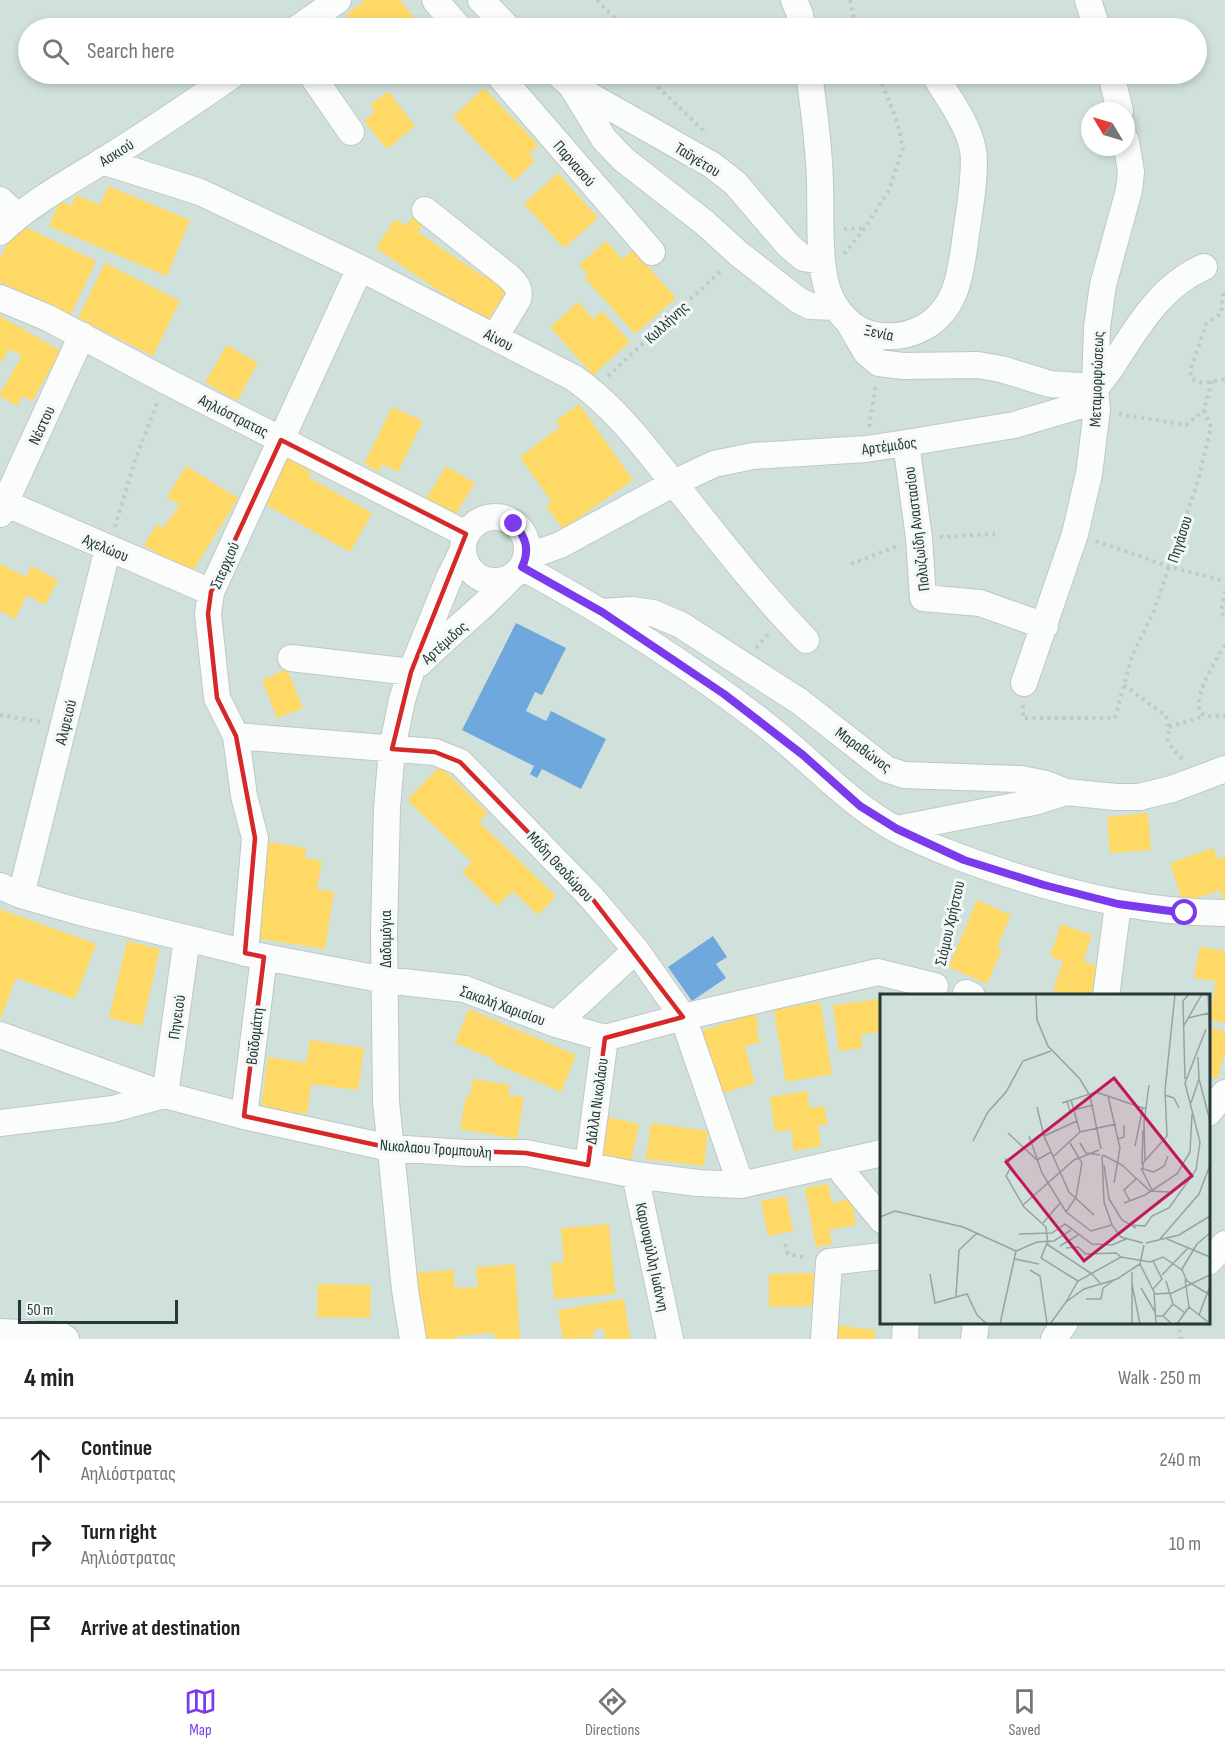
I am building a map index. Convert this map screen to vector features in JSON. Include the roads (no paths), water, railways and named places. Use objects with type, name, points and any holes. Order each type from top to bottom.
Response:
[{"type":"street","points":[[312,18],[338,0]]},
{"type":"street","points":[[435,0],[450,18]]},
{"type":"street","points":[[481,0],[498,18]]},
{"type":"street","points":[[794,0],[799,18]]},
{"type":"street","points":[[1088,0],[1094,18]]},
{"type":"street","name":"Ασκιού","points":[[6,216],[102,162],[220,84]]},
{"type":"street","points":[[318,84],[351,132]]},
{"type":"street","name":"Παρνασού","points":[[507,84],[652,252]]},
{"type":"street","name":"Ξενία","points":[[567,84],[604,139],[623,159],[705,223],[739,254],[798,300],[810,306],[842,315],[865,332],[893,338],[905,336],[926,326],[944,309],[954,291],[963,258],[970,210],[973,152],[967,130],[940,84]]},
{"type":"street","name":"Ταϋγέτου","points":[[573,84],[712,165],[735,183],[788,245],[803,258],[822,261]]},
{"type":"street","points":[[810,84],[820,173],[822,261],[827,288],[866,352],[879,363],[903,366],[978,365],[1001,369],[1096,398]]},
{"type":"street","points":[[1113,84],[1118,102]]},
{"type":"street","name":"Μεταμορφώσεως","points":[[1024,683],[1076,534],[1089,474],[1096,398],[1097,327],[1103,285],[1129,190],[1131,172],[1128,156]]},
{"type":"street","name":"Αίνου","points":[[102,162],[200,192],[360,268],[574,378],[592,391],[630,430],[768,601],[806,640]]},
{"type":"street","points":[[425,210],[517,285],[520,292],[518,299],[495,336]]},
{"type":"street","name":"Αρτέμιδος","points":[[291,658],[411,672],[440,643],[491,600],[520,566],[543,551],[560,545],[674,483],[714,464],[753,456],[866,449],[1014,425],[1085,404],[1096,398],[1109,370],[1147,312],[1166,292],[1185,277],[1204,267]]},
{"type":"street","name":"Σπερχιού","points":[[255,955],[255,838],[244,796],[236,736],[217,698],[208,614],[211,592],[360,268]]},
{"type":"street","name":"Αηλιόστρατας","points":[[0,298],[82,335],[282,440],[465,542]]},
{"type":"street","name":"Νέστου","points":[[2,506],[82,335]]},
{"type":"street","name":"Πολυζωίδη Αναστασίου","points":[[906,442],[919,538],[923,598],[980,603],[1044,626]]},
{"type":"street","name":"Αχελώου","points":[[2,506],[211,592]]},
{"type":"street","points":[[493,517],[514,524],[522,532],[526,542],[520,566],[500,581],[489,581],[479,578],[470,571],[465,561],[465,542],[473,526],[493,517]]},
{"type":"street","name":"Δαδαμόγια","points":[[413,1339],[405,1290],[390,1148],[384,1038],[387,808],[392,749],[402,700],[411,672],[465,542]]},
{"type":"street","name":"Αλφειού","points":[[11,891],[64,727],[108,548]]},
{"type":"street","points":[[520,566],[602,612],[748,711],[803,755],[860,806],[897,829],[964,860],[1044,885],[1118,904],[1185,913],[1225,913]]},
{"type":"street","name":"Μαραθώνος","points":[[602,612],[631,610],[653,613],[681,625],[799,701],[886,769],[904,775],[1022,779],[1046,784],[1066,792],[1139,797],[1218,771]]},
{"type":"street","name":"Μόδη Θεοδώρου","points":[[236,736],[435,752],[460,762],[591,897],[636,950],[684,1017],[741,1185]]},
{"type":"street","points":[[897,829],[1034,802],[1066,792]]},
{"type":"street","name":"Σακαλή Χαρισίου","points":[[11,891],[80,912],[255,955],[385,980],[465,989],[556,1024],[605,1038]]},
{"type":"street","points":[[1106,994],[1118,904]]},
{"type":"street","name":"Πηνειού","points":[[165,1095],[187,938]]},
{"type":"street","points":[[556,1024],[636,950]]},
{"type":"street","name":"Βοϊδομάτη","points":[[244,1116],[255,955]]},
{"type":"street","points":[[605,1038],[684,1017],[878,972],[935,986]]},
{"type":"street","name":"Νικολαου Τρομπουλη","points":[[0,1035],[165,1095],[244,1116],[390,1148],[466,1153],[526,1153],[635,1175],[698,1183],[741,1185],[880,1153]]},
{"type":"street","name":"Δάλλα Νικολάου","points":[[588,1165],[605,1038]]},
{"type":"street","points":[[1210,1112],[1225,1093]]},
{"type":"street","points":[[0,1123],[113,1109],[165,1095]]},
{"type":"street","points":[[844,1174],[880,1218]]},
{"type":"street","name":"Καρυοφύλλη Ιωάννη","points":[[635,1175],[670,1339]]},
{"type":"street","points":[[1210,1261],[1225,1244]]},
{"type":"street","points":[[825,1339],[829,1262],[880,1256]]},
{"type":"street","points":[[905,1339],[906,1324]]},
{"type":"street","points":[[974,1339],[976,1324]]},
{"type":"street","points":[[1054,1339],[1064,1324]]},
{"type":"street","points":[[0,1332],[60,1335],[66,1339]]}]
